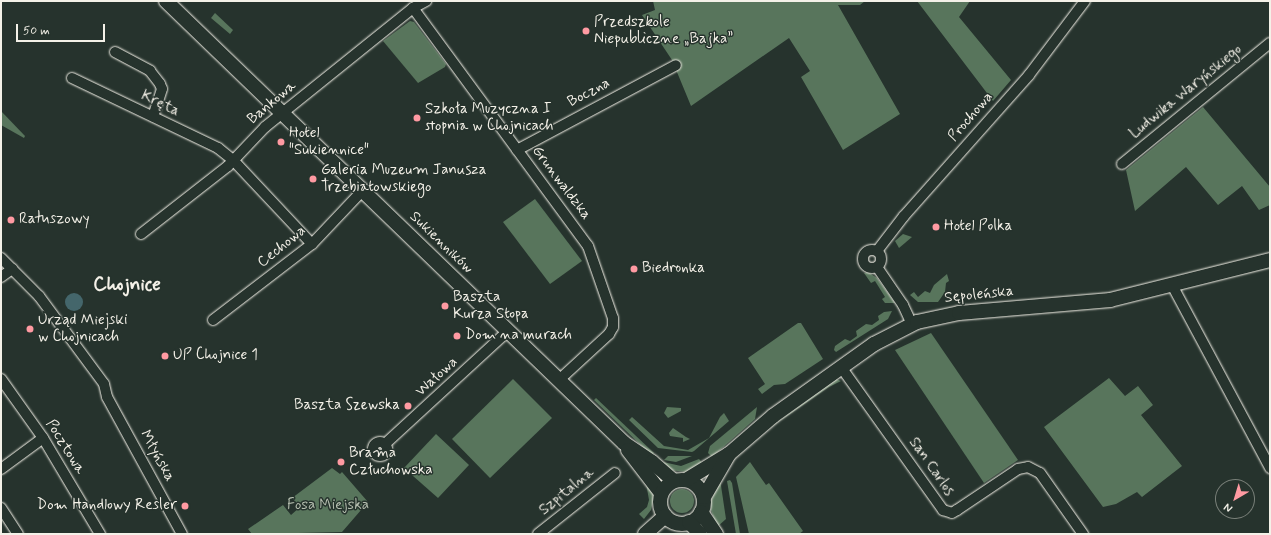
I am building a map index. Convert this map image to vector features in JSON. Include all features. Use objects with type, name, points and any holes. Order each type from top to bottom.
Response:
[{"type":"main road","name":"Sukienników","points":[[166,1],[624,443],[661,493]]},
{"type":"main road","name":"Sępoleńska","points":[[680,480],[729,454],[773,416],[841,367],[874,344],[912,324],[959,313],[1110,300],[1270,260]]},
{"type":"main road","name":"Sukienników","points":[[624,443],[680,480]]},
{"type":"main road","name":"Sępoleńska","points":[[704,498],[729,454]]},
{"type":"main road","points":[[680,480],[697,486],[704,498],[701,512],[689,522],[676,523],[665,516],[660,505],[661,493],[680,480]]},
{"type":"main road","points":[[701,512],[716,534]]},
{"type":"main road","points":[[645,534],[665,516]]},
{"type":"main road","points":[[689,522],[700,534]]},
{"type":"street","name":"Bankowa","points":[[141,234],[233,160],[282,113],[413,8],[426,1]]},
{"type":"street","name":"Prochowa","points":[[877,251],[904,216],[1029,75],[1085,1]]},
{"type":"street","name":"Grunwaldzka","points":[[413,8],[517,150],[585,239],[614,322],[612,331],[559,380]]},
{"type":"street","name":"Ludwika Waryńskiego","points":[[1122,164],[1270,43]]},
{"type":"street","points":[[115,52],[150,71],[160,84],[162,89],[153,117]]},
{"type":"street","name":"Boczna","points":[[517,150],[676,65]]},
{"type":"street","name":"Kręta","points":[[72,78],[218,148],[233,160],[312,244]]},
{"type":"street","name":"Cechowa","points":[[213,320],[312,244],[363,190]]},
{"type":"street","points":[[869,250],[877,251],[881,259],[877,267],[866,266],[862,257],[869,250]]},
{"type":"street","name":"Młyńska","points":[[1,258],[39,296],[104,384],[105,393],[182,534]]},
{"type":"street","points":[[877,267],[903,305],[912,324]]},
{"type":"street","points":[[1,277],[12,269]]},
{"type":"street","points":[[1172,285],[1270,468]]},
{"type":"street","name":"Wałowa","points":[[385,444],[508,331]]},
{"type":"street","name":"San Carlos","points":[[841,367],[943,510],[952,513],[1018,469],[1028,467],[1040,473],[1083,534]]},
{"type":"street","name":"Pocztowa","points":[[1,379],[43,438],[100,534]]},
{"type":"street","points":[[1,469],[43,438]]},
{"type":"street","name":"Szpitalna","points":[[538,534],[615,473]]},
{"type":"street","points":[[1,508],[18,534]]},
{"type":"green space","points":[[653,1],[865,1],[860,5],[838,5],[900,114],[843,150],[801,77],[810,71],[789,38],[691,106],[672,60],[642,15],[655,10]]},
{"type":"green space","points":[[917,1],[970,1],[959,17],[1011,80],[993,101]]},
{"type":"green space","points":[[215,13],[233,30],[230,34],[211,18]]},
{"type":"green space","points":[[410,21],[414,22],[446,64],[445,67],[418,83],[383,41]]},
{"type":"green space","points":[[1203,107],[1270,187],[1270,205],[1259,210],[1242,186],[1218,205],[1186,167],[1135,211],[1126,170]]},
{"type":"green space","points":[[1,111],[25,136],[24,138],[1,125]]},
{"type":"green space","points":[[535,199],[582,261],[550,284],[503,222]]},
{"type":"green space","points":[[903,234],[912,237],[899,248],[895,241]]},
{"type":"green space","points":[[868,272],[877,278],[895,303],[885,303],[882,299],[885,297],[875,281],[871,283],[864,273]]},
{"type":"green space","points":[[947,274],[949,281],[946,283],[945,292],[938,302],[918,302],[910,295],[914,292],[918,297],[925,291],[930,293],[934,285]]},
{"type":"green space","points":[[892,311],[888,319],[836,352],[834,350],[835,346],[845,339],[850,341],[857,336],[856,331],[866,324],[872,325],[879,320],[878,316],[884,312]]},
{"type":"green space","points":[[798,323],[801,323],[823,359],[785,384],[774,385],[762,394],[758,389],[765,384],[748,358]]},
{"type":"green space","points":[[931,333],[1018,460],[984,483],[895,350]]},
{"type":"green space","points":[[1109,378],[1125,396],[1138,386],[1153,405],[1141,415],[1182,466],[1142,497],[1137,492],[1116,504],[1103,507],[1044,427]]},
{"type":"green space","points":[[513,379],[552,418],[490,478],[452,439]]},
{"type":"green space","points":[[836,379],[841,381],[829,387],[770,428]]},
{"type":"green space","points":[[596,398],[654,453],[651,455],[594,400]]},
{"type":"green space","points":[[667,407],[681,408],[681,411],[668,418],[664,413]]},
{"type":"green space","points":[[757,407],[755,419],[712,457],[708,453],[710,446]]},
{"type":"green space","points":[[724,413],[729,421],[694,451],[692,452],[658,448],[629,420],[632,417],[664,446],[688,450],[709,438],[720,417]]},
{"type":"green space","points":[[673,428],[690,439],[683,442],[683,438],[670,436],[669,433]]},
{"type":"green space","points":[[436,434],[469,465],[438,498],[404,468]]},
{"type":"green space","points":[[668,456],[692,456],[676,462],[664,460]]},
{"type":"green space","points":[[699,459],[704,465],[686,472],[670,470],[663,462],[681,466]]},
{"type":"green space","points":[[750,462],[766,485],[769,483],[803,531],[799,534],[749,534],[736,477]]},
{"type":"green space","name":"Fosa Miejska","points":[[332,468],[340,474],[342,472],[368,502],[342,532],[252,534],[248,529],[283,505],[291,515],[300,507],[292,498]]},
{"type":"green space","points":[[720,479],[726,519],[717,527],[711,510],[711,501]]},
{"type":"green space","points":[[730,480],[732,483],[740,534],[736,534],[727,481]]},
{"type":"green space","points":[[646,483],[653,489],[654,496],[651,510],[644,519],[639,514],[647,507],[649,500]]},
{"type":"green space","points":[[682,489],[691,492],[694,501],[691,510],[682,513],[673,510],[670,501],[673,492]]},
{"type":"water","points":[[74,293],[80,296],[83,302],[80,308],[74,311],[68,308],[65,302],[68,296]]},
{"type":"place","name":"Przedszkole Niepubliczne „Bajka”","points":[[586,31]]},
{"type":"place","name":"Szkoła Muzyczna I stopnia w Chojnicach","points":[[417,118]]},
{"type":"place","name":"Hotel \"Sukiennice\"","points":[[281,142]]},
{"type":"place","name":"Galeria Muzeum Janusza Trzebiatowskiego","points":[[313,179]]},
{"type":"place","name":"Ratuszowy","points":[[11,220]]},
{"type":"place","name":"Hotel Polka","points":[[936,227]]},
{"type":"place","name":"Biedronka","points":[[634,269]]},
{"type":"place","name":"Baszta Kurza Stopa","points":[[445,306]]},
{"type":"place","name":"Urząd Miejski w Chojnicach","points":[[30,329]]},
{"type":"place","name":"Dom na murach","points":[[457,336]]},
{"type":"place","name":"UP Chojnice 1","points":[[165,356]]},
{"type":"place","name":"Baszta Szewska","points":[[408,406]]},
{"type":"place","name":"Brama Człuchowska","points":[[341,462]]},
{"type":"place","name":"Dom Handlowy Resler","points":[[185,506]]},
{"type":"district","name":"Chojnice","points":[[127,285]]}]
